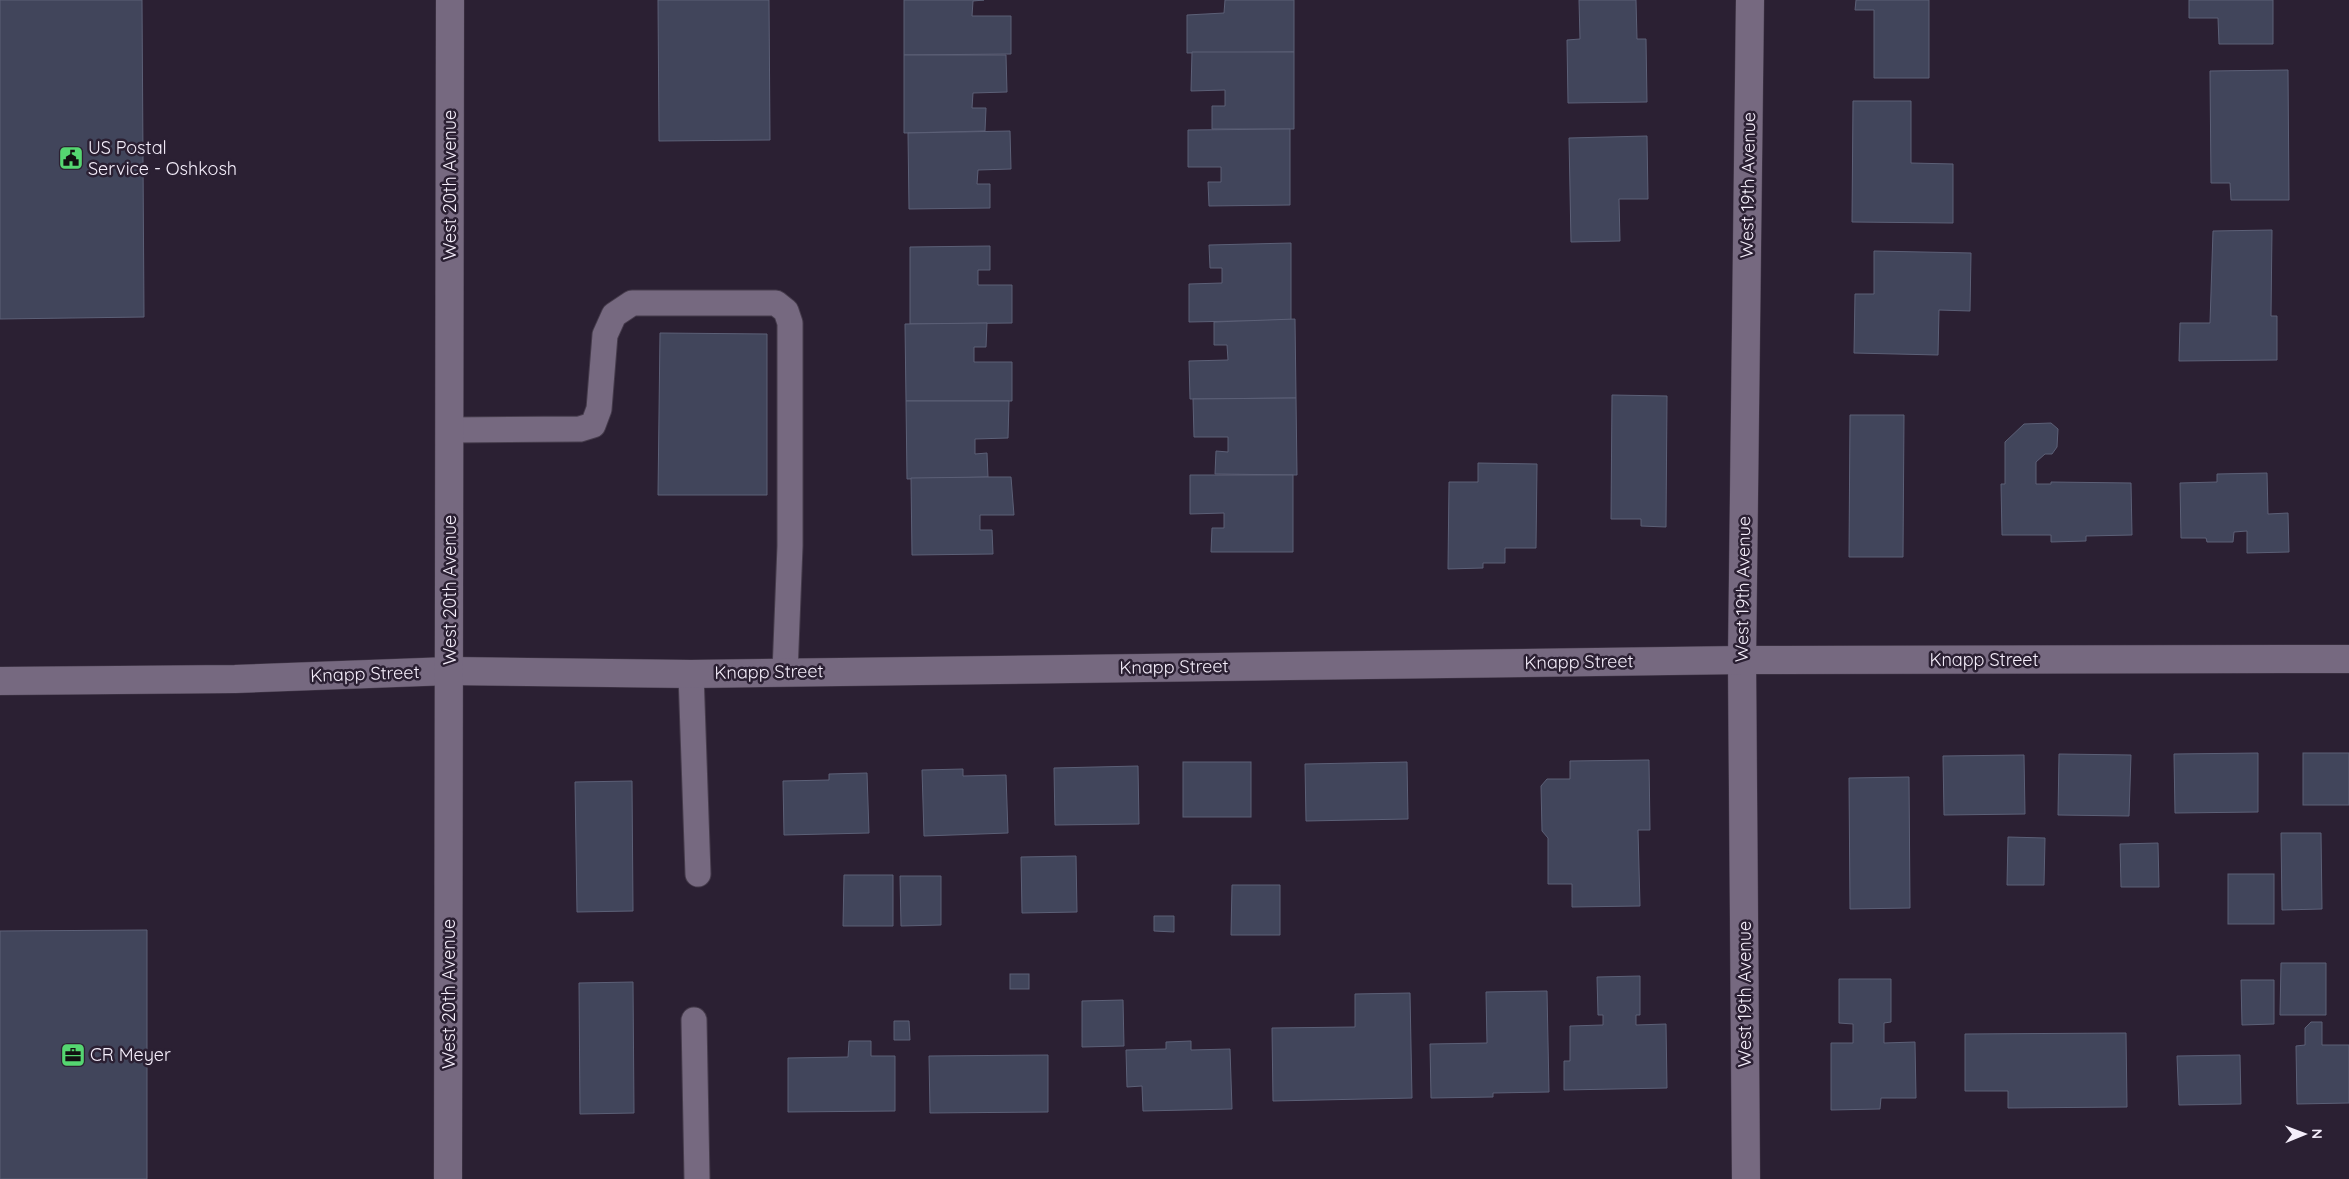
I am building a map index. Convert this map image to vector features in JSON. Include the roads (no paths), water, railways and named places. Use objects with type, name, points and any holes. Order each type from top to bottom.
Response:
[{"type":"street","name":"West 20th Avenue","points":[[448,1179],[450,0]]},
{"type":"street","name":"West 19th Avenue","points":[[1746,1179],[1742,660],[1750,0]]},
{"type":"street","name":"Knapp Street","points":[[0,681],[235,679],[450,671],[691,674],[1742,660],[2349,659]]},
{"type":"lane","points":[[450,430],[580,429],[593,424],[600,409],[605,336],[614,315],[632,303],[776,303],[786,311],[790,323],[790,546],[785,672]]},
{"type":"lane","points":[[691,674],[698,874]]},
{"type":"lane","points":[[694,1020],[697,1179]]},
{"type":"place","name":"US Postal Service - Oshkosh","points":[[71,158]]},
{"type":"place","name":"CR Meyer","points":[[73,1055]]}]
